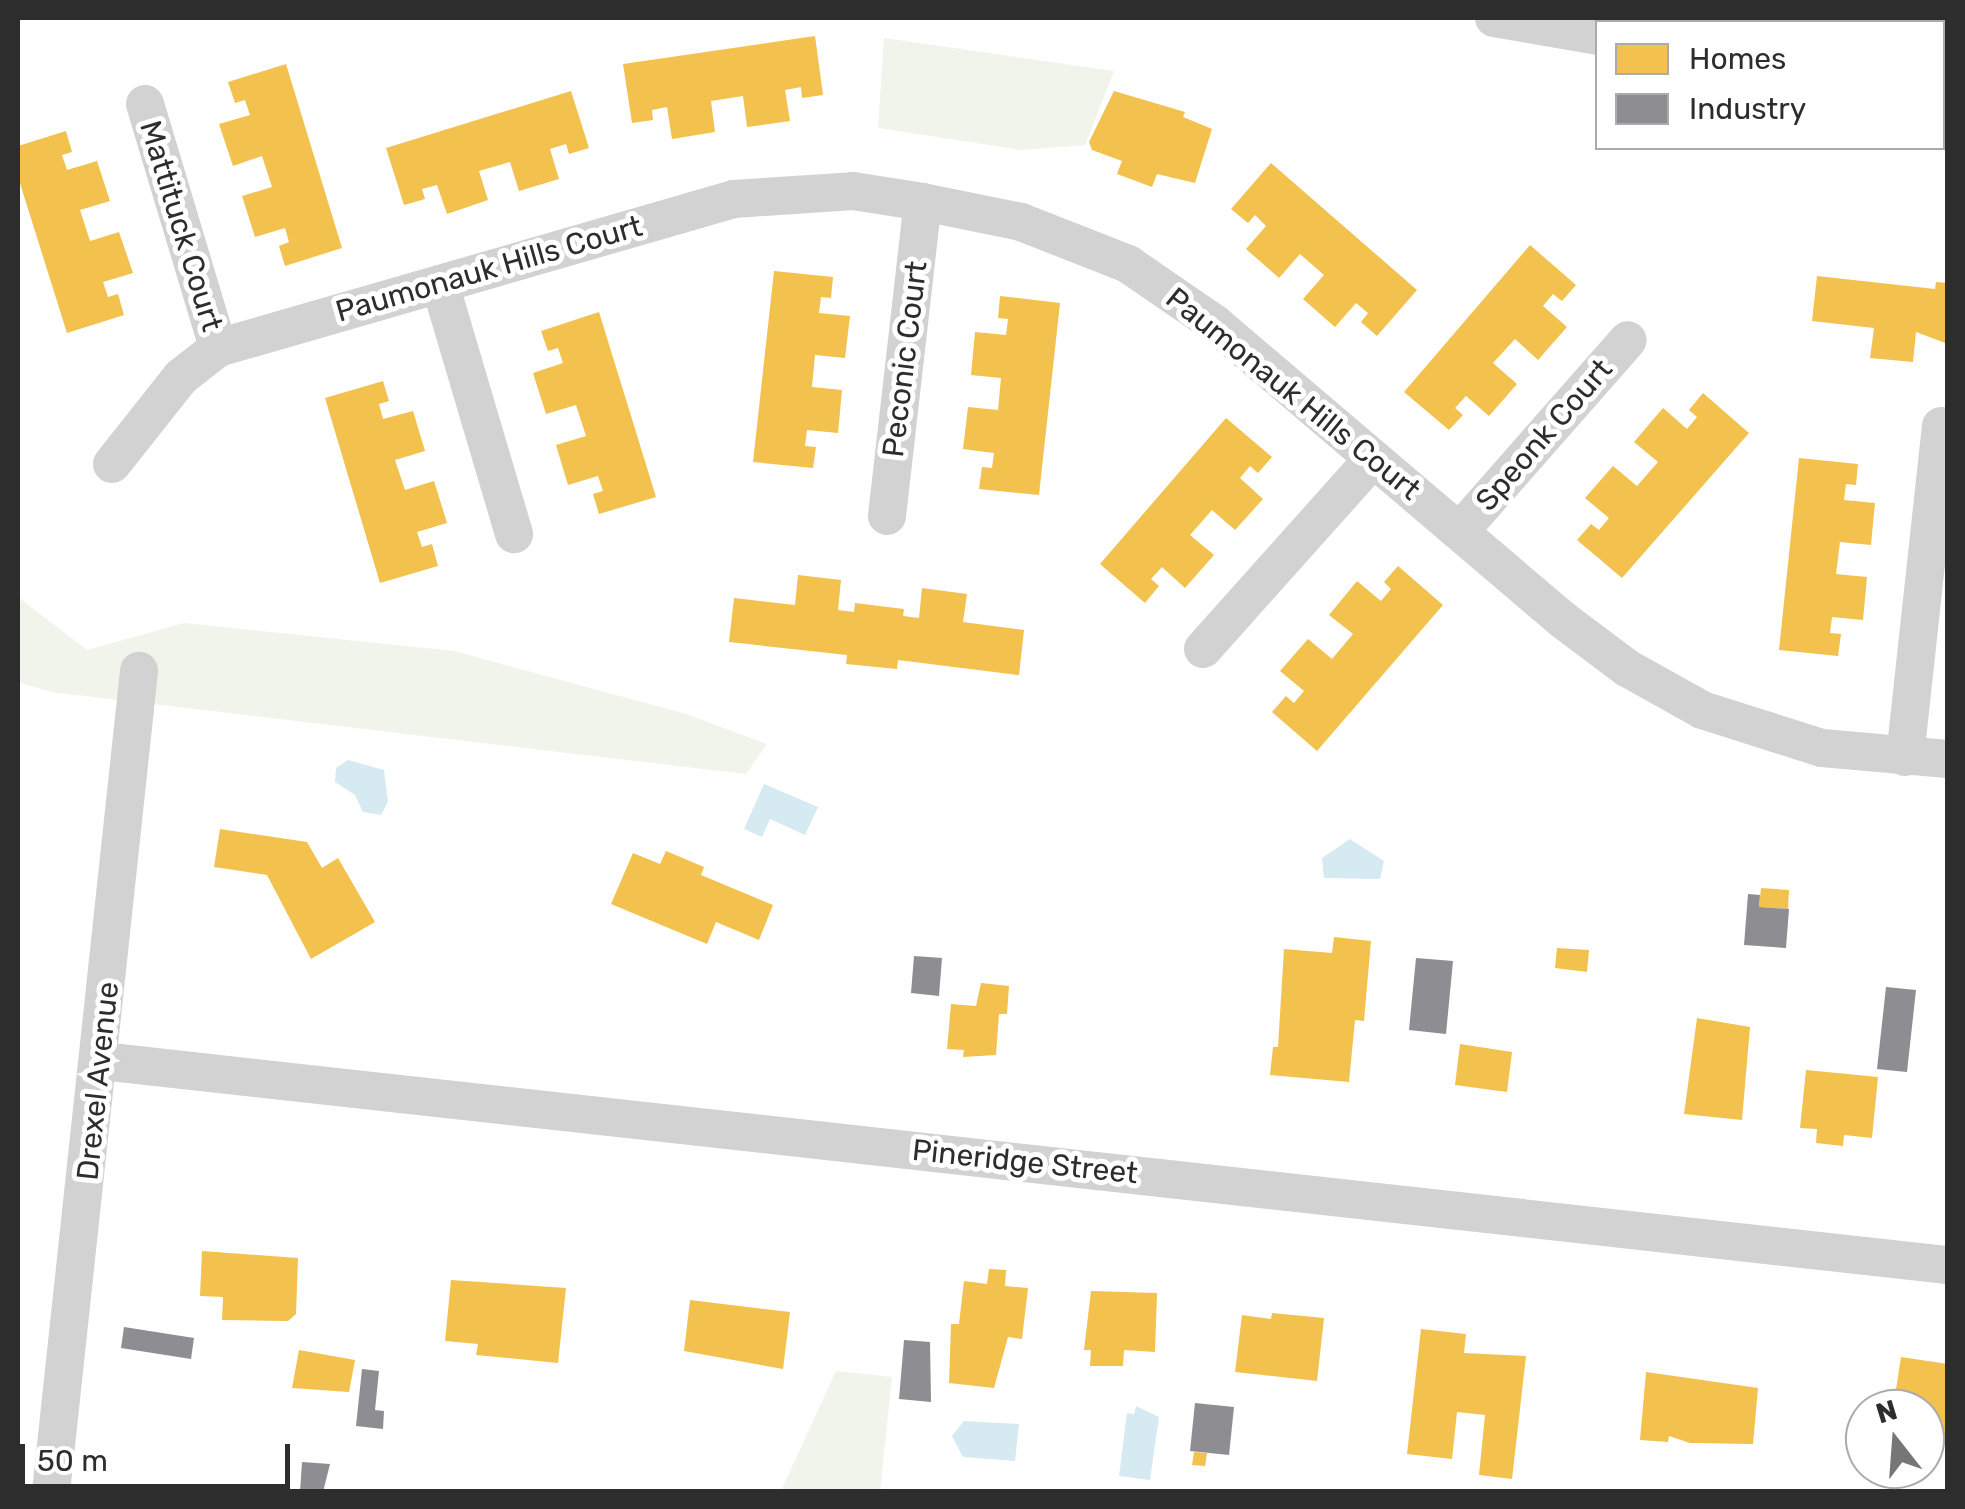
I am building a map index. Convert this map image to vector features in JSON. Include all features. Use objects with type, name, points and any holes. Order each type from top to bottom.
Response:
[{"type":"street","points":[[1494,18],[1595,35]]},
{"type":"street","name":"Mattituck Court","points":[[145,104],[218,348]]},
{"type":"street","name":"Paumonauk Hills Court","points":[[112,464],[180,378],[218,348],[734,199],[853,191],[923,202],[1020,222],[1128,264],[1214,324],[1610,656],[1702,710],[1822,748],[1948,759]]},
{"type":"street","name":"Peconic Court","points":[[887,516],[923,202]]},
{"type":"street","points":[[440,284],[514,534]]},
{"type":"street","name":"Speonk Court","points":[[1460,531],[1628,340]]},
{"type":"street","points":[[1906,758],[1941,426]]},
{"type":"street","points":[[1203,650],[1374,458]]},
{"type":"street","name":"Drexel Avenue","points":[[51,1492],[102,1061],[140,671]]},
{"type":"street","name":"Pineridge Street","points":[[102,1061],[1948,1265]]},
{"type":"shaded area","points":[[884,38],[1114,71],[1085,145],[1021,150],[878,128]]},
{"type":"shaded area","points":[[18,597],[87,650],[184,623],[454,651],[686,714],[767,744],[746,774],[51,692],[18,682]]},
{"type":"shaded area","points":[[348,760],[384,770],[388,802],[381,815],[363,812],[355,795],[335,782],[336,768]]},
{"type":"shaded area","points":[[764,784],[818,807],[805,835],[770,819],[762,837],[744,829]]},
{"type":"shaded area","points":[[1350,839],[1384,861],[1380,879],[1324,878],[1322,858]]},
{"type":"shaded area","points":[[836,1371],[892,1377],[880,1491],[781,1491]]},
{"type":"shaded area","points":[[1136,1406],[1159,1417],[1150,1480],[1119,1476],[1127,1413],[1134,1414]]},
{"type":"shaded area","points":[[964,1421],[1019,1424],[1015,1461],[963,1457],[952,1436]]},
{"type":"building: Homes","points":[[815,36],[823,95],[802,98],[801,87],[785,90],[790,121],[747,127],[743,96],[711,101],[715,132],[672,139],[667,107],[652,110],[653,120],[632,123],[623,64]]},
{"type":"building: Homes","points":[[286,64],[342,248],[285,266],[279,246],[289,242],[285,228],[255,237],[242,196],[272,187],[262,156],[233,166],[219,124],[250,115],[245,100],[235,103],[228,82]]},
{"type":"building: Homes","points":[[571,91],[589,148],[569,154],[566,144],[550,149],[559,179],[519,191],[510,162],[479,171],[488,200],[447,214],[437,185],[422,189],[425,199],[404,205],[386,148]]},
{"type":"building: Homes","points":[[1114,91],[1185,112],[1183,117],[1212,129],[1195,183],[1157,174],[1152,187],[1117,174],[1122,161],[1092,150],[1089,142]]},
{"type":"building: Homes","points":[[66,131],[72,152],[62,155],[67,170],[97,161],[110,201],[80,210],[90,241],[119,232],[133,273],[103,282],[108,297],[118,294],[124,315],[67,333],[18,177],[18,146]]},
{"type":"building: Homes","points":[[1271,163],[1417,290],[1377,336],[1361,322],[1368,313],[1356,303],[1335,327],[1303,299],[1324,275],[1300,254],[1279,278],[1246,249],[1266,226],[1255,215],[1248,223],[1231,209]]},
{"type":"building: Homes","points":[[1530,245],[1576,285],[1562,301],[1553,294],[1543,306],[1567,327],[1538,360],[1515,339],[1493,363],[1517,384],[1489,416],[1466,396],[1455,408],[1463,415],[1449,430],[1404,392]]},
{"type":"building: Homes","points":[[774,271],[833,277],[831,298],[821,297],[819,313],[850,316],[845,358],[815,355],[812,387],[842,390],[838,433],[807,430],[805,446],[816,447],[813,468],[753,462]]},
{"type":"building: Homes","points":[[1817,276],[1935,289],[1936,282],[1948,283],[1948,344],[1916,332],[1913,362],[1870,358],[1874,328],[1812,321]]},
{"type":"building: Homes","points":[[1000,296],[1060,303],[1039,495],[979,489],[982,467],[992,468],[994,453],[963,449],[968,407],[998,410],[1001,378],[971,375],[975,332],[1006,335],[1008,319],[998,318]]},
{"type":"building: Homes","points":[[599,312],[656,497],[599,514],[593,494],[603,491],[598,476],[568,485],[556,445],[586,436],[576,405],[546,414],[533,373],[563,363],[558,348],[548,351],[541,331]]},
{"type":"building: Homes","points":[[383,381],[389,401],[379,404],[383,419],[413,411],[425,451],[395,460],[405,490],[434,481],[447,523],[417,532],[422,547],[432,544],[438,566],[380,583],[325,398]]},
{"type":"building: Homes","points":[[1703,393],[1749,433],[1622,578],[1577,540],[1591,524],[1599,530],[1609,518],[1585,498],[1613,466],[1637,486],[1658,462],[1634,442],[1663,408],[1687,429],[1697,417],[1689,410]]},
{"type":"building: Homes","points":[[1226,418],[1272,457],[1258,473],[1250,466],[1240,478],[1263,499],[1235,530],[1212,510],[1190,535],[1214,555],[1185,588],[1162,567],[1151,579],[1159,586],[1145,603],[1100,564]]},
{"type":"building: Homes","points":[[1799,458],[1858,464],[1856,485],[1846,484],[1844,500],[1875,503],[1871,545],[1840,542],[1836,574],[1867,577],[1863,620],[1832,617],[1830,633],[1841,634],[1838,656],[1779,650]]},
{"type":"building: Homes","points":[[1398,566],[1443,605],[1317,751],[1272,712],[1286,696],[1294,703],[1304,691],[1280,671],[1308,639],[1332,659],[1353,634],[1329,615],[1357,581],[1381,601],[1391,589],[1384,582]]},
{"type":"building: Homes","points":[[798,575],[841,580],[838,610],[854,612],[855,603],[904,609],[903,616],[919,618],[922,588],[967,594],[963,622],[1024,630],[1019,675],[898,660],[897,669],[846,664],[847,655],[729,642],[734,598],[795,605]]},
{"type":"building: Homes","points":[[220,829],[307,842],[322,868],[338,858],[375,922],[311,959],[267,875],[214,867]]},
{"type":"building: Homes","points":[[666,851],[704,867],[701,875],[773,905],[759,940],[716,922],[707,944],[611,904],[633,853],[660,864]]},
{"type":"building: Homes","points":[[1761,888],[1789,890],[1788,909],[1759,907]]},
{"type":"building: Homes","points":[[1334,937],[1371,941],[1364,1021],[1355,1020],[1349,1082],[1270,1075],[1273,1047],[1278,1047],[1284,949],[1332,953]]},
{"type":"building: Homes","points":[[1557,948],[1589,950],[1587,972],[1555,968]]},
{"type":"building: Homes","points":[[981,983],[1009,986],[1007,1014],[999,1014],[996,1055],[963,1057],[964,1050],[947,1049],[951,1004],[976,1006]]},
{"type":"building: Homes","points":[[1697,1018],[1750,1027],[1742,1120],[1684,1114]]},
{"type":"building: Homes","points":[[1460,1044],[1512,1052],[1507,1092],[1455,1085]]},
{"type":"building: Homes","points":[[1806,1070],[1878,1077],[1872,1138],[1844,1135],[1843,1146],[1816,1143],[1817,1129],[1800,1128]]},
{"type":"building: Homes","points":[[202,1251],[298,1258],[296,1314],[288,1321],[222,1320],[223,1297],[200,1296]]},
{"type":"building: Homes","points":[[989,1269],[1006,1270],[1005,1286],[1028,1288],[1022,1339],[1008,1337],[994,1388],[949,1383],[951,1324],[959,1324],[964,1281],[987,1284]]},
{"type":"building: Homes","points":[[451,1280],[566,1288],[558,1363],[476,1355],[478,1344],[445,1341]]},
{"type":"building: Homes","points":[[1091,1291],[1157,1293],[1155,1352],[1124,1350],[1123,1366],[1090,1366],[1091,1350],[1084,1350]]},
{"type":"building: Homes","points":[[690,1300],[790,1312],[783,1369],[684,1351]]},
{"type":"building: Homes","points":[[1272,1313],[1324,1318],[1317,1381],[1235,1372],[1242,1315],[1271,1319]]},
{"type":"building: Homes","points":[[1421,1329],[1466,1334],[1464,1353],[1526,1356],[1512,1479],[1479,1475],[1485,1415],[1457,1412],[1452,1459],[1407,1454]]},
{"type":"building: Homes","points":[[299,1350],[355,1360],[349,1392],[292,1388]]},
{"type":"building: Homes","points":[[1901,1357],[1948,1364],[1948,1445],[1945,1389],[1896,1389]]},
{"type":"building: Homes","points":[[1646,1372],[1758,1388],[1753,1444],[1690,1443],[1669,1436],[1668,1442],[1640,1440]]},
{"type":"building: Homes","points":[[1194,1452],[1207,1453],[1205,1466],[1192,1465]]},
{"type":"building: Industry","points":[[1748,894],[1760,895],[1759,907],[1789,909],[1786,948],[1744,945]]},
{"type":"building: Industry","points":[[914,956],[942,958],[939,996],[911,993]]},
{"type":"building: Industry","points":[[1416,958],[1453,961],[1446,1034],[1409,1030]]},
{"type":"building: Industry","points":[[1886,987],[1916,990],[1907,1072],[1877,1069]]},
{"type":"building: Industry","points":[[124,1327],[194,1338],[191,1359],[121,1348]]},
{"type":"building: Industry","points":[[904,1340],[930,1342],[931,1402],[899,1399]]},
{"type":"building: Industry","points":[[362,1369],[379,1371],[375,1410],[384,1411],[383,1429],[356,1426]]},
{"type":"building: Industry","points":[[1195,1403],[1234,1407],[1229,1455],[1190,1451]]},
{"type":"building: Industry","points":[[302,1462],[330,1464],[323,1492],[300,1492]]}]
